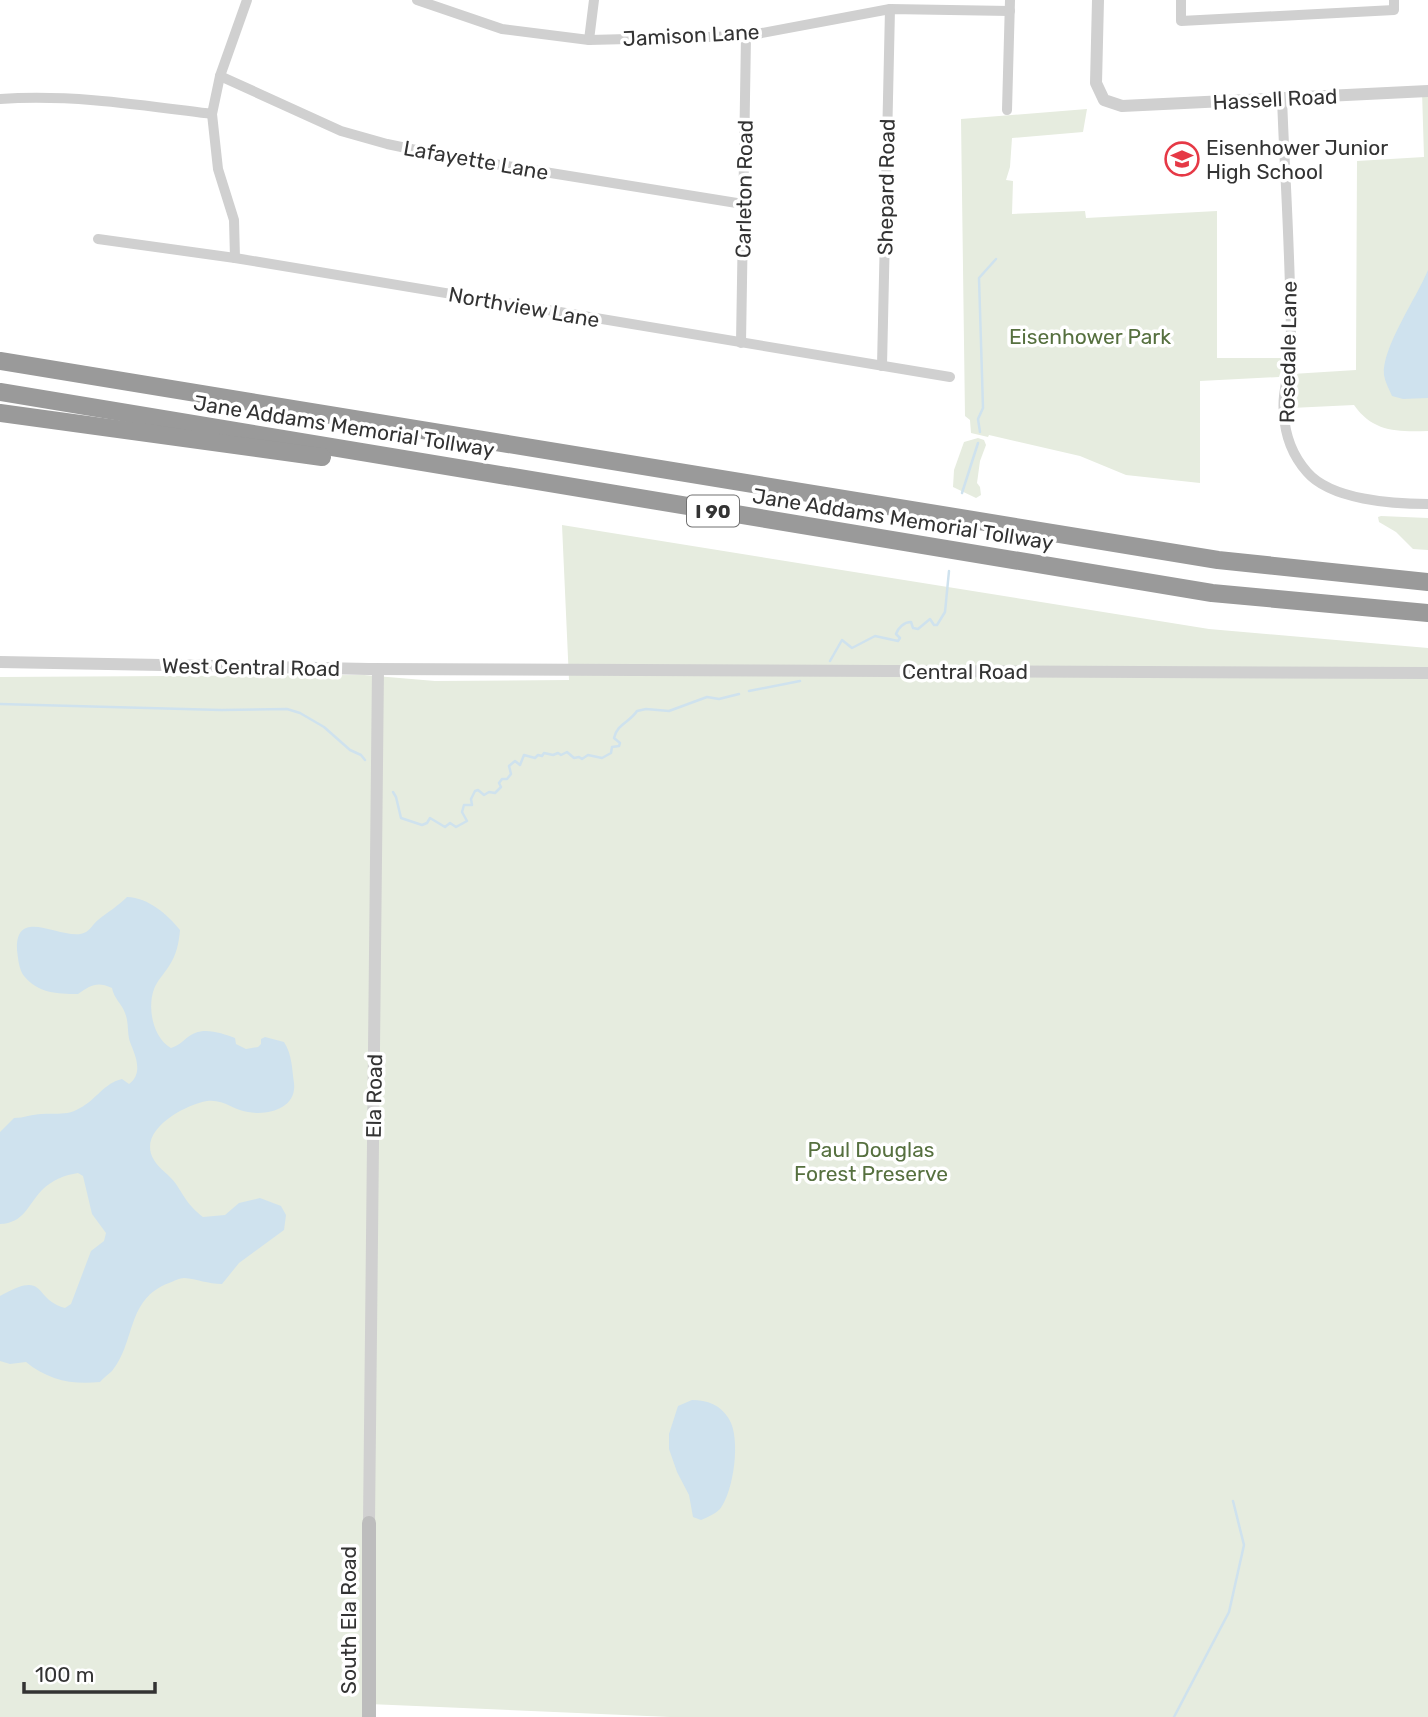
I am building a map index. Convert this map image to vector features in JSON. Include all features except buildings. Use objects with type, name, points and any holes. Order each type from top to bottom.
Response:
[{"type":"highway","name":"Jane Addams Memorial Tollway","points":[[0,361],[1218,561],[1428,582]]},
{"type":"highway","name":"Jane Addams Memorial Tollway","points":[[0,393],[1212,593],[1428,613]]},
{"type":"highway","points":[[0,413],[275,452],[513,478]]},
{"type":"main road","name":"South Ela Road","points":[[369,1523],[369,1717]]},
{"type":"street","name":"Jamison Lane","points":[[417,0],[502,29],[589,40],[746,36],[890,9],[1010,5]]},
{"type":"street","points":[[589,40],[594,0]]},
{"type":"street","name":"Hassell Road","points":[[1098,0],[1097,83],[1104,100],[1122,106],[1428,91]]},
{"type":"street","points":[[1181,0],[1181,21],[1394,5]]},
{"type":"street","points":[[235,258],[234,220],[218,169],[212,114],[220,76],[244,1]]},
{"type":"street","points":[[1007,110],[1010,5]]},
{"type":"street","name":"Shepard Road","points":[[883,366],[890,9]]},
{"type":"street","name":"Carleton Road","points":[[741,343],[746,36]]},
{"type":"street","name":"Lafayette Lane","points":[[220,76],[328,126],[387,144],[445,156],[743,204]]},
{"type":"street","points":[[0,99],[31,96],[97,100],[212,114]]},
{"type":"street","name":"Rosedale Lane","points":[[1282,98],[1292,349],[1283,397],[1288,439],[1306,472],[1331,491],[1362,498],[1428,504]]},
{"type":"street","name":"Northview Lane","points":[[98,239],[235,258],[950,377]]},
{"type":"street","name":"West Central Road","points":[[0,662],[502,669]]},
{"type":"street","name":"Ela Road","points":[[369,1523],[378,668]]},
{"type":"street","name":"Central Road","points":[[502,669],[1428,673]]},
{"type":"green space","points":[[1422,91],[1428,91],[1428,431],[1386,428],[1369,421],[1354,405],[1291,408],[1292,374],[1356,370],[1357,161],[1424,157]]},
{"type":"green space","name":"Eisenhower Park","points":[[1087,109],[1083,132],[1012,138],[1010,167],[1006,180],[1013,181],[1012,214],[1085,211],[1086,218],[1217,211],[1217,358],[1285,358],[1279,377],[1200,381],[1200,483],[1126,475],[1080,456],[971,433],[970,420],[965,416],[961,119]]},
{"type":"green space","points":[[978,438],[984,440],[986,445],[980,461],[977,483],[981,495],[976,498],[953,487],[954,470],[964,442]]},
{"type":"green space","points":[[1378,517],[1428,518],[1428,550],[1413,549],[1396,532],[1379,522]]},
{"type":"green space","name":"Paul Douglas Forest Preserve","points":[[562,525],[1209,629],[1428,648],[1428,1717],[670,1717],[369,1704],[369,1717],[0,1717],[0,677],[364,675],[435,681],[569,680]]},
{"type":"water","points":[[1428,270],[1428,398],[1403,399],[1392,396],[1385,378],[1385,364],[1394,337]]},
{"type":"water","points":[[127,897],[143,900],[157,908],[180,930],[174,958],[157,983],[152,997],[153,1022],[165,1043],[171,1048],[192,1034],[205,1031],[235,1038],[236,1044],[246,1049],[258,1047],[261,1039],[265,1037],[284,1042],[290,1057],[294,1083],[291,1099],[273,1111],[248,1112],[223,1103],[207,1101],[175,1114],[165,1121],[151,1139],[150,1149],[154,1160],[203,1217],[225,1215],[239,1203],[260,1198],[281,1206],[286,1215],[284,1230],[239,1263],[222,1284],[182,1278],[155,1290],[138,1310],[120,1360],[112,1371],[100,1382],[70,1382],[43,1373],[26,1362],[10,1364],[0,1361],[0,1296],[15,1288],[33,1286],[55,1304],[65,1308],[71,1304],[91,1251],[104,1241],[106,1233],[92,1214],[83,1176],[78,1173],[50,1183],[20,1217],[15,1221],[0,1224],[0,1132],[14,1118],[75,1111],[116,1081],[122,1079],[129,1084],[136,1075],[137,1064],[129,1039],[126,1016],[112,988],[98,984],[78,994],[70,994],[55,993],[35,986],[21,971],[17,950],[19,936],[24,929],[33,927],[77,934],[86,932]]},
{"type":"water","points":[[692,1400],[708,1402],[722,1410],[729,1419],[735,1439],[732,1478],[725,1501],[718,1511],[701,1520],[693,1517],[689,1495],[669,1449],[669,1434],[678,1406]]},
{"type":"waterway","points":[[980,432],[978,419],[983,408],[979,278],[996,259]]},
{"type":"waterway","points":[[962,493],[978,443]]},
{"type":"waterway","points":[[830,661],[842,640],[852,648],[875,636],[898,641],[900,638],[896,634],[906,623],[911,622],[913,628],[918,629],[930,619],[937,625],[945,612],[949,571]]},
{"type":"waterway","points":[[749,691],[800,681]]},
{"type":"waterway","points":[[393,792],[401,818],[422,825],[430,818],[445,827],[450,823],[456,827],[467,821],[462,812],[464,805],[472,805],[471,799],[475,791],[478,790],[484,795],[495,793],[501,787],[499,783],[502,779],[507,779],[511,774],[509,766],[515,761],[520,765],[524,755],[535,758],[544,753],[561,755],[567,752],[574,758],[582,759],[588,755],[602,758],[611,753],[612,747],[619,746],[620,743],[614,738],[616,733],[637,711],[669,711],[707,697],[719,699],[739,694]]},
{"type":"waterway","points":[[0,704],[221,710],[287,709],[324,727],[365,760]]},
{"type":"waterway","points":[[1174,1717],[1229,1612],[1244,1545],[1233,1501]]},
{"type":"place","name":"Eisenhower Junior High School","points":[[1182,159]]}]
